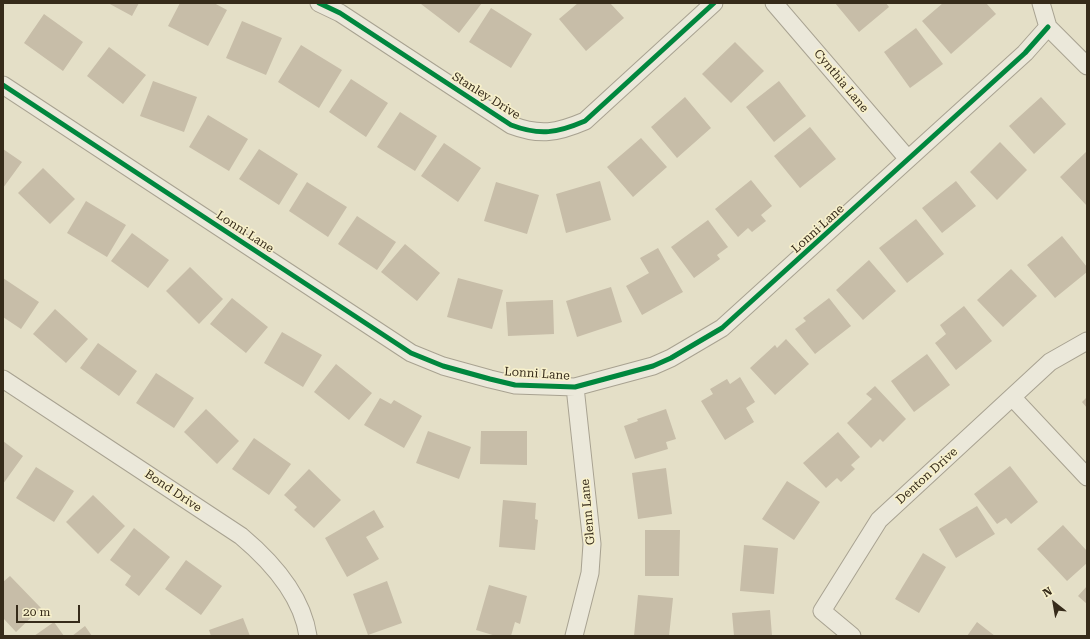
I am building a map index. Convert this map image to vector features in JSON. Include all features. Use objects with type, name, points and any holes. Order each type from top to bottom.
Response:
[{"type":"street","name":"Stanley Drive","points":[[319,3],[340,14],[511,125],[529,132],[550,132],[567,129],[585,121],[714,3]]},
{"type":"street","name":"Cynthia Lane","points":[[774,3],[908,159]]},
{"type":"street","points":[[1041,3],[1048,27],[1087,66]]},
{"type":"street","name":"Lonni Lane","points":[[3,85],[411,353],[443,366],[515,385],[575,387],[653,366],[671,358],[722,328],[1025,54],[1048,27]]},
{"type":"street","name":"Denton Drive","points":[[852,636],[822,611],[879,520],[1013,398],[1050,362],[1087,341]]},
{"type":"street","name":"Bond Drive","points":[[3,379],[235,532],[257,550],[287,585],[298,603],[308,636]]},
{"type":"street","name":"Glenn Lane","points":[[574,636],[590,574],[592,544],[575,387]]},
{"type":"street","points":[[1013,398],[1087,477]]},
{"type":"building","points":[[108,3],[139,3],[132,16]]},
{"type":"building","points":[[180,3],[214,3],[227,10],[208,46],[168,26]]},
{"type":"building","points":[[482,3],[459,33],[421,4]]},
{"type":"building","points":[[578,3],[610,3],[624,18],[586,51],[559,19]]},
{"type":"building","points":[[835,3],[886,3],[889,7],[859,32]]},
{"type":"building","points":[[943,3],[986,3],[996,14],[951,54],[922,21]]},
{"type":"building","points":[[491,8],[532,34],[511,68],[469,42]]},
{"type":"building","points":[[44,14],[83,42],[63,71],[24,43]]},
{"type":"building","points":[[242,21],[282,38],[266,75],[226,58]]},
{"type":"building","points":[[916,28],[943,64],[910,88],[884,52]]},
{"type":"building","points":[[735,42],[764,71],[731,103],[702,74]]},
{"type":"building","points":[[301,45],[342,70],[319,108],[278,82]]},
{"type":"building","points":[[109,47],[146,75],[123,104],[87,76]]},
{"type":"building","points":[[351,79],[388,103],[366,137],[329,112]]},
{"type":"building","points":[[153,81],[197,97],[184,132],[140,116]]},
{"type":"building","points":[[779,81],[806,116],[774,142],[746,107]]},
{"type":"building","points":[[685,97],[711,128],[677,158],[651,127]]},
{"type":"building","points":[[1041,97],[1066,124],[1034,154],[1009,126]]},
{"type":"building","points":[[400,112],[437,136],[415,171],[377,147]]},
{"type":"building","points":[[208,115],[248,139],[229,171],[189,147]]},
{"type":"building","points":[[810,127],[836,159],[800,188],[774,156]]},
{"type":"building","points":[[641,138],[667,167],[633,197],[607,167]]},
{"type":"building","points":[[1000,142],[1027,170],[997,200],[970,172]]},
{"type":"building","points":[[444,143],[481,168],[458,202],[421,176]]},
{"type":"building","points":[[3,149],[22,162],[3,188]]},
{"type":"building","points":[[259,149],[298,174],[279,205],[239,179]]},
{"type":"building","points":[[1087,151],[1087,206],[1060,177]]},
{"type":"building","points":[[43,168],[75,199],[50,224],[18,193]]},
{"type":"building","points":[[751,180],[772,206],[761,215],[766,221],[752,232],[748,228],[738,237],[715,209]]},
{"type":"building","points":[[600,181],[611,220],[566,233],[556,194]]},
{"type":"building","points":[[956,181],[976,206],[942,233],[922,208]]},
{"type":"building","points":[[307,182],[347,207],[328,237],[289,211]]},
{"type":"building","points":[[496,182],[539,195],[527,234],[484,221]]},
{"type":"building","points":[[86,201],[126,225],[107,257],[67,233]]},
{"type":"building","points":[[357,216],[396,242],[377,270],[338,244]]},
{"type":"building","points":[[916,219],[944,254],[907,283],[879,248]]},
{"type":"building","points":[[708,220],[728,247],[717,255],[720,259],[694,278],[671,247]]},
{"type":"building","points":[[132,233],[169,260],[148,288],[111,261]]},
{"type":"building","points":[[1062,236],[1087,267],[1087,272],[1055,298],[1027,265]]},
{"type":"building","points":[[405,244],[440,273],[417,301],[381,272]]},
{"type":"building","points":[[658,248],[683,292],[642,315],[626,286],[649,273],[640,258]]},
{"type":"building","points":[[869,260],[896,291],[863,320],[836,290]]},
{"type":"building","points":[[190,267],[223,299],[199,324],[166,291]]},
{"type":"building","points":[[1011,269],[1037,296],[1003,327],[977,300]]},
{"type":"building","points":[[3,278],[39,302],[21,329],[3,317]]},
{"type":"building","points":[[458,278],[503,290],[492,329],[447,317]]},
{"type":"building","points":[[611,287],[622,322],[577,337],[566,301]]},
{"type":"building","points":[[232,298],[268,327],[246,353],[210,324]]},
{"type":"building","points":[[829,298],[851,326],[815,354],[795,329],[806,321],[803,318]]},
{"type":"building","points":[[553,300],[554,334],[508,336],[506,302]]},
{"type":"building","points":[[964,306],[992,341],[956,370],[935,343],[946,334],[940,325]]},
{"type":"building","points":[[55,309],[88,339],[66,363],[33,334]]},
{"type":"building","points":[[282,332],[322,355],[303,387],[264,363]]},
{"type":"building","points":[[786,339],[809,364],[775,395],[750,368],[775,345],[777,348]]},
{"type":"building","points":[[98,343],[137,371],[119,396],[80,368]]},
{"type":"building","points":[[927,354],[950,385],[914,412],[891,381]]},
{"type":"building","points":[[336,364],[372,393],[349,420],[314,392]]},
{"type":"building","points":[[156,373],[194,398],[174,428],[136,403]]},
{"type":"building","points":[[740,377],[755,402],[746,408],[754,422],[725,440],[701,401],[713,394],[710,389],[727,379],[730,384]]},
{"type":"building","points":[[875,386],[906,419],[883,442],[880,439],[871,448],[847,423],[872,399],[866,394]]},
{"type":"building","points":[[1087,397],[1087,408],[1082,402]]},
{"type":"building","points":[[380,398],[391,404],[394,400],[422,416],[404,448],[364,425]]},
{"type":"building","points":[[206,409],[239,441],[217,464],[184,432]]},
{"type":"building","points":[[666,409],[676,439],[666,442],[668,449],[635,459],[624,426],[638,421],[637,419]]},
{"type":"building","points":[[428,431],[471,447],[459,479],[416,463]]},
{"type":"building","points":[[481,431],[527,431],[527,465],[480,464]]},
{"type":"building","points":[[838,432],[860,457],[851,465],[855,469],[841,482],[837,478],[826,488],[803,463]]},
{"type":"building","points":[[254,438],[291,464],[269,495],[232,469]]},
{"type":"building","points":[[3,441],[23,456],[3,484]]},
{"type":"building","points":[[1010,466],[1038,502],[1011,524],[1006,518],[997,524],[974,494]]},
{"type":"building","points":[[36,467],[74,491],[54,522],[16,498]]},
{"type":"building","points":[[666,468],[672,514],[638,519],[632,473]]},
{"type":"building","points":[[309,469],[341,500],[314,528],[294,510],[297,507],[284,495]]},
{"type":"building","points":[[787,481],[820,502],[794,540],[762,519]]},
{"type":"building","points":[[93,495],[125,526],[98,554],[66,522]]},
{"type":"building","points":[[503,500],[536,503],[535,519],[538,520],[535,550],[499,547]]},
{"type":"building","points":[[977,506],[995,534],[956,558],[939,529]]},
{"type":"building","points":[[374,510],[384,527],[366,537],[379,559],[347,577],[325,538]]},
{"type":"building","points":[[1063,525],[1087,551],[1087,563],[1067,581],[1037,549]]},
{"type":"building","points":[[134,528],[170,557],[139,596],[125,585],[131,576],[110,560]]},
{"type":"building","points":[[645,530],[680,530],[679,576],[645,576]]},
{"type":"building","points":[[744,545],[778,548],[774,594],[740,591]]},
{"type":"building","points":[[923,553],[946,567],[919,613],[895,599]]},
{"type":"building","points":[[186,560],[222,586],[201,615],[165,589]]},
{"type":"building","points":[[10,576],[41,608],[16,632],[3,618],[3,582]]},
{"type":"building","points":[[387,581],[402,623],[368,635],[353,594]]},
{"type":"building","points":[[489,585],[527,596],[520,624],[515,622],[511,636],[496,636],[476,630]]},
{"type":"building","points":[[1087,586],[1087,604],[1078,596]]},
{"type":"building","points":[[638,595],[673,598],[669,636],[634,636]]},
{"type":"building","points":[[770,610],[772,636],[734,636],[732,613]]},
{"type":"building","points":[[243,618],[250,636],[211,636],[209,630]]},
{"type":"building","points":[[54,622],[64,636],[34,636]]},
{"type":"building","points":[[977,622],[995,636],[967,636]]},
{"type":"building","points":[[85,626],[92,636],[72,636]]},
{"type":"cycle path","points":[[319,3],[340,13],[511,125],[540,132],[548,132],[566,128],[585,121],[714,3]]},
{"type":"cycle path","points":[[3,85],[411,353],[443,366],[515,385],[575,387],[653,366],[671,358],[722,328],[1025,53],[1048,27]]}]
